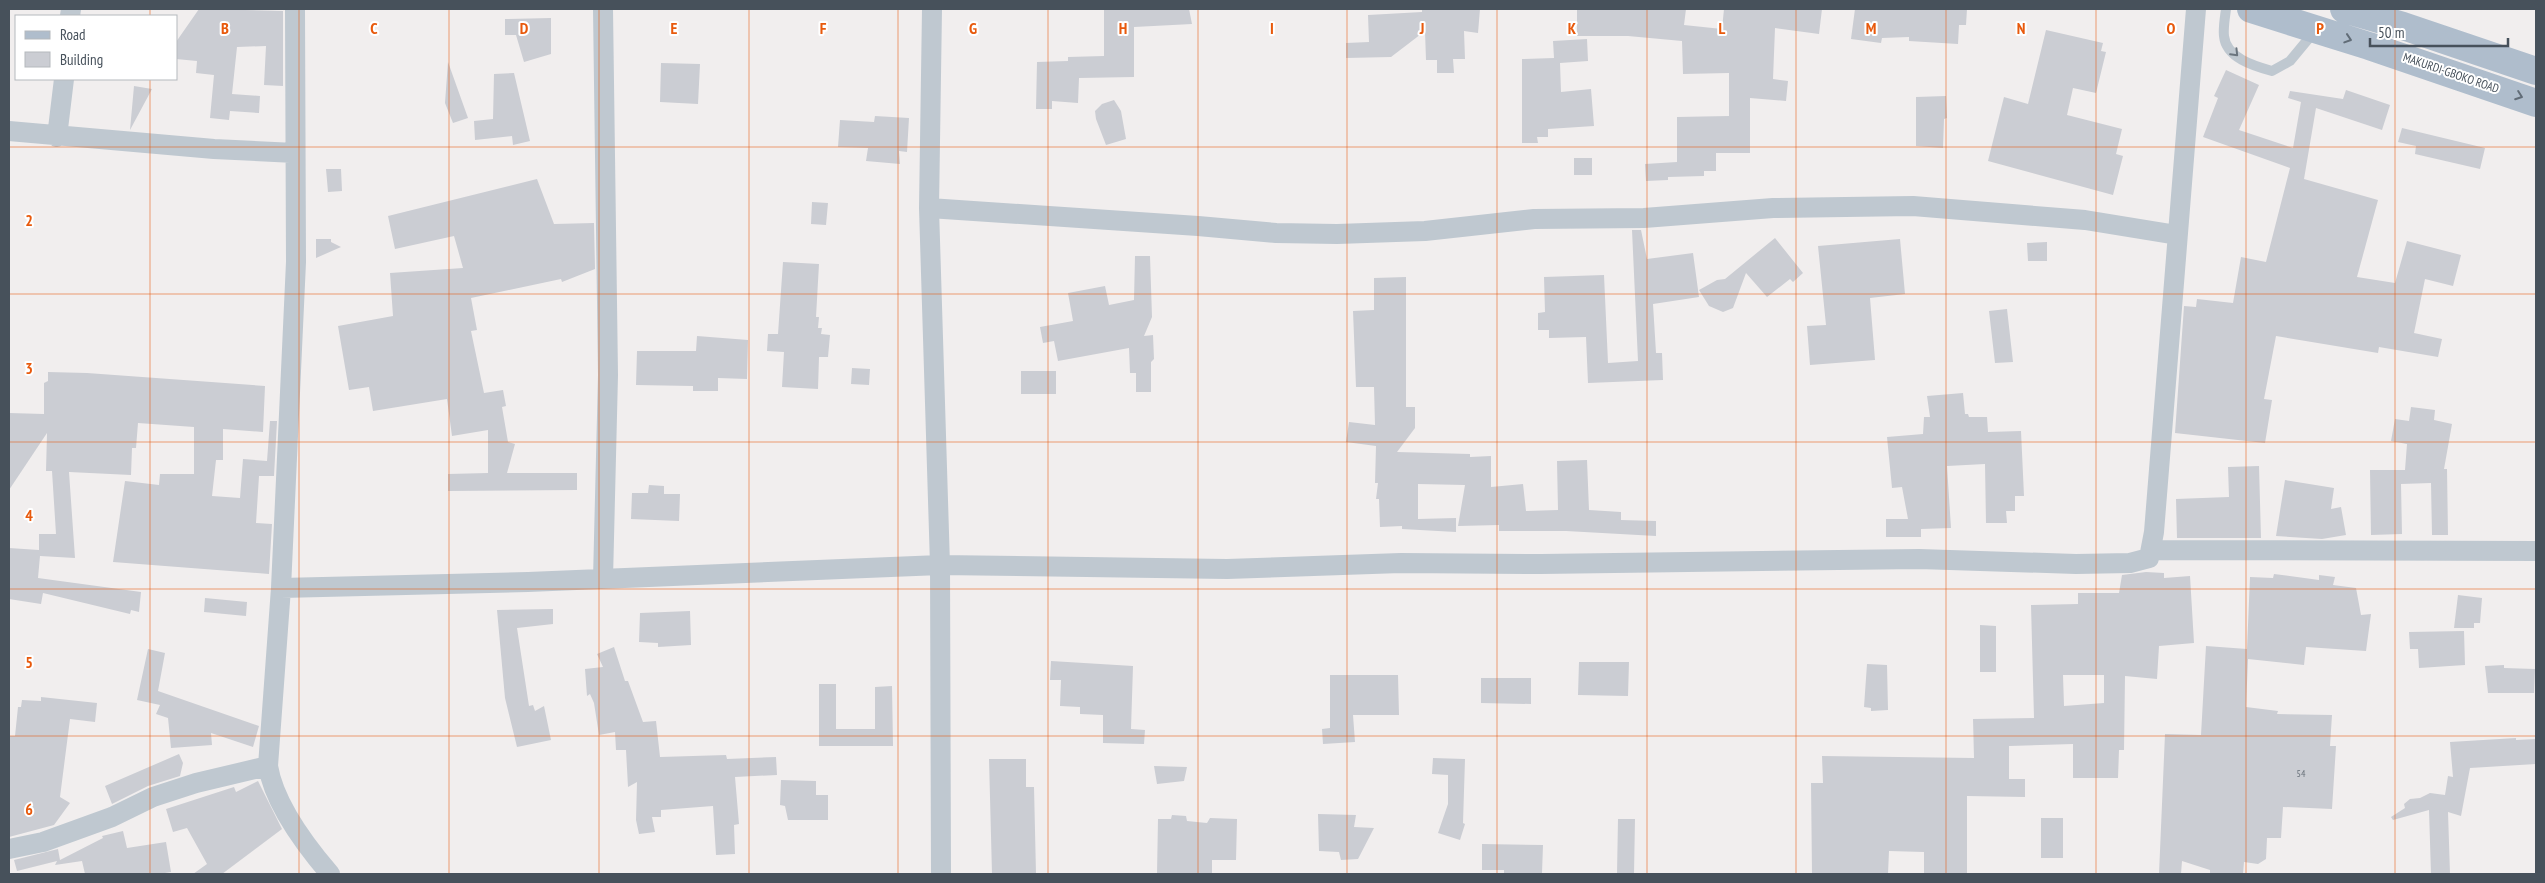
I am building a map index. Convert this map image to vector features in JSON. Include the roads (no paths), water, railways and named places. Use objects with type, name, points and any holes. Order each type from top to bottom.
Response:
[{"type":"main road","name":"MAKURDI-GBOKO ROAD","points":[[2251,9],[2317,29],[2536,103]]},
{"type":"main road","points":[[2344,9],[2403,26],[2536,71]]},
{"type":"street","points":[[295,9],[296,262],[281,588],[268,766],[270,780],[279,799],[330,874]]},
{"type":"street","points":[[603,9],[608,375],[603,578]]},
{"type":"street","points":[[932,9],[930,208],[940,565],[941,874]]},
{"type":"street","points":[[281,588],[940,565],[1227,568],[1401,563],[1541,564],[1919,559],[2076,564],[2130,562],[2150,558],[2196,9]]},
{"type":"street","points":[[57,137],[64,80]]},
{"type":"street","points":[[9,131],[57,137],[295,153]]},
{"type":"street","points":[[930,208],[1276,233],[1337,234],[1425,231],[1534,219],[1644,218],[1773,208],[1913,206],[2085,220],[2177,235]]},
{"type":"street","points":[[2152,550],[2536,551]]},
{"type":"street","points":[[9,849],[43,842],[112,816],[153,797],[196,783],[268,766]]},
{"type":"lane","points":[[2226,9],[2224,38],[2234,54],[2250,65],[2272,71],[2290,62],[2317,29]]}]
